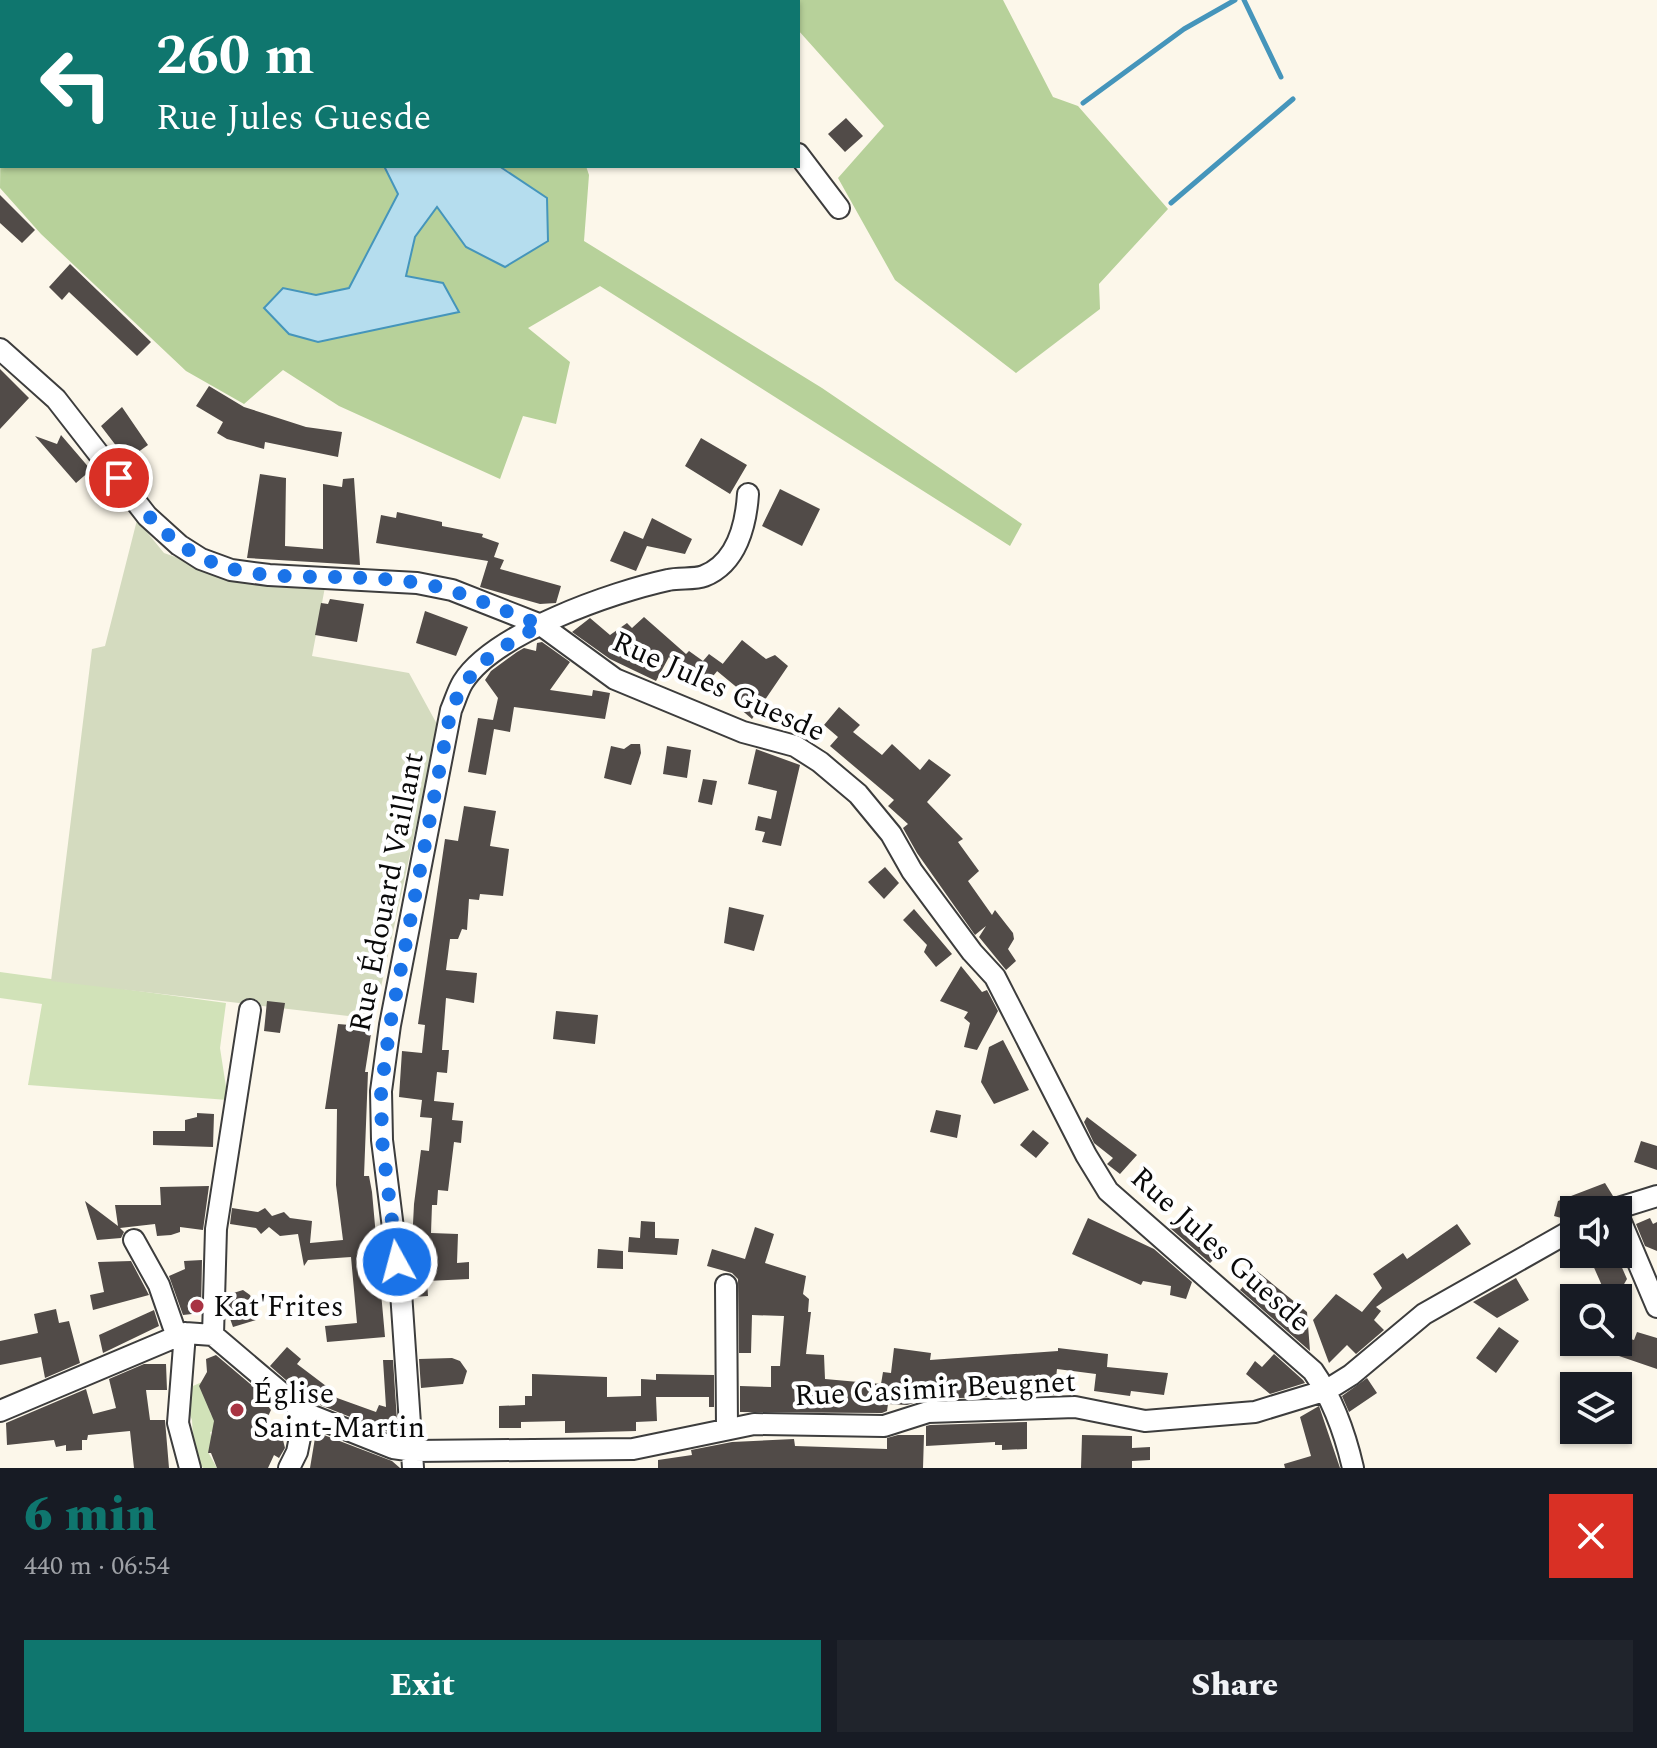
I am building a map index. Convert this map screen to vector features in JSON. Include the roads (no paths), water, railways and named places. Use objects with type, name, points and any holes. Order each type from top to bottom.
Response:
[{"type":"street","points":[[800,157],[839,208]]},
{"type":"street","name":"Rue Jules Guesde","points":[[0,349],[56,399],[147,516],[179,545],[201,559],[231,570],[269,575],[417,583],[452,590],[541,625],[615,679],[743,732],[795,746],[820,762],[858,794],[891,834],[912,871],[995,977],[1079,1143],[1108,1191],[1313,1371],[1327,1390],[1345,1433],[1353,1468]]},
{"type":"street","name":"Rue Édouard Vaillant","points":[[413,1460],[401,1292],[382,1140],[381,1091],[390,1025],[451,710],[464,680],[499,649],[541,625],[611,596],[670,579],[705,575],[729,556],[745,528],[748,494]]},
{"type":"street","points":[[0,1411],[124,1362],[180,1334],[213,1335],[216,1229],[250,1010]]},
{"type":"street","points":[[1632,1205],[1657,1196]]},
{"type":"street","name":"Rue Casimir Beugnet","points":[[213,1335],[305,1413],[393,1448],[413,1460],[633,1449],[754,1424],[884,1426],[928,1412],[1075,1407],[1145,1421],[1255,1412],[1327,1390],[1351,1375],[1424,1314],[1560,1237]]},
{"type":"street","points":[[134,1240],[159,1285],[180,1334],[178,1423],[190,1468]]},
{"type":"street","points":[[1632,1250],[1657,1307]]},
{"type":"street","points":[[726,1285],[727,1429]]},
{"type":"street","points":[[289,1468],[297,1452],[305,1413]]},
{"type":"water","points":[[385,168],[502,168],[547,198],[548,241],[505,267],[466,247],[437,207],[415,237],[406,276],[443,283],[459,312],[318,342],[289,334],[264,308],[283,288],[316,295],[349,288],[398,194]]},
{"type":"waterway","points":[[1083,103],[1184,29],[1235,0]]},
{"type":"waterway","points":[[1244,0],[1281,77]]},
{"type":"waterway","points":[[1171,203],[1293,99]]},
{"type":"place","name":"Kat'Frites","points":[[197,1306]]},
{"type":"place","name":"Église Saint-Martin","points":[[237,1410]]}]
